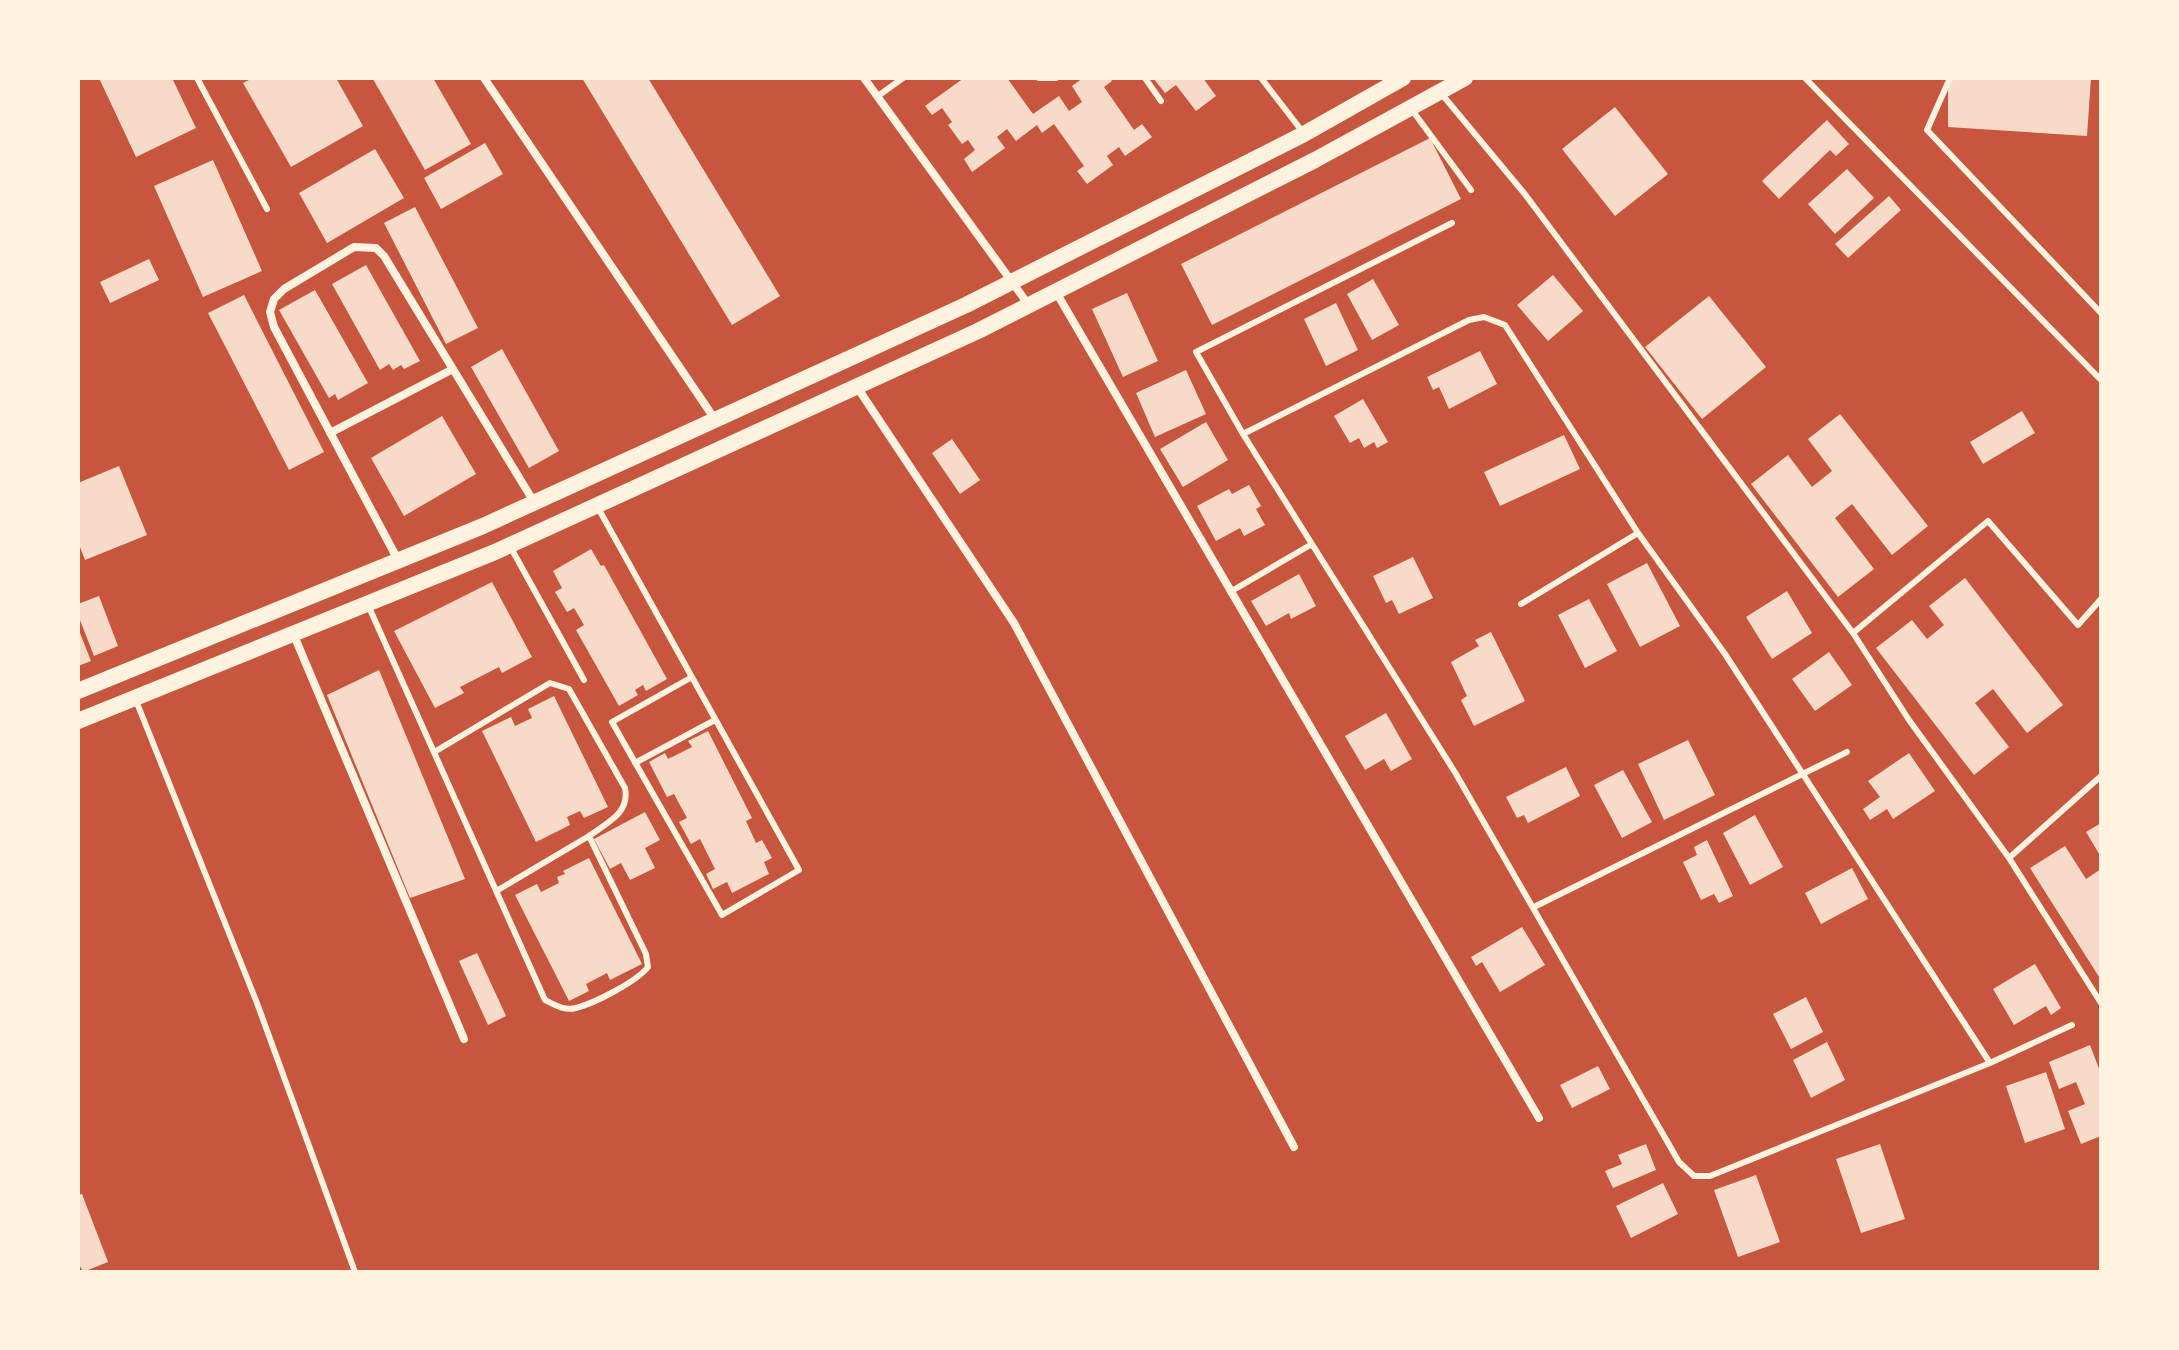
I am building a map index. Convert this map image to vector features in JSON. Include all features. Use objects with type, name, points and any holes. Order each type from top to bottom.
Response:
[{"type":"main road","points":[[78,691],[399,561],[534,502],[1013,280],[1304,134],[1403,78]]},
{"type":"main road","points":[[78,721],[510,545],[856,387],[1056,291],[1315,160],[1465,78]]},
{"type":"street","points":[[484,78],[714,418]]},
{"type":"street","points":[[864,78],[1028,304]]},
{"type":"street","points":[[399,561],[274,327],[270,312],[274,299],[284,289],[354,247],[376,248],[384,256],[534,502]]},
{"type":"street","points":[[1056,291],[1539,1118]]},
{"type":"street","points":[[330,433],[453,369]]},
{"type":"street","points":[[856,387],[1014,623],[1294,1147]]},
{"type":"street","points":[[292,633],[464,1039]]},
{"type":"lane","points":[[197,78],[267,209]]},
{"type":"lane","points":[[878,96],[903,78]]},
{"type":"lane","points":[[1039,78],[1056,78]]},
{"type":"lane","points":[[1145,78],[1161,101]]},
{"type":"lane","points":[[1261,78],[1304,134]]},
{"type":"lane","points":[[1805,78],[2101,380]]},
{"type":"lane","points":[[1950,78],[1927,130],[2101,313]]},
{"type":"lane","points":[[1440,92],[1524,193],[1853,633],[1909,720],[2009,858],[2101,1003]]},
{"type":"lane","points":[[1410,108],[1471,190]]},
{"type":"lane","points":[[1452,223],[1196,352],[1243,434],[1456,774],[1679,1162],[1694,1176],[1710,1176],[1990,1063],[2072,1025]]},
{"type":"lane","points":[[1243,434],[1469,320],[1495,318],[1505,325],[1638,533],[1725,654],[1990,1063]]},
{"type":"lane","points":[[597,506],[692,677],[715,720],[799,870],[722,915],[612,722],[692,677]]},
{"type":"lane","points":[[1853,633],[1988,521],[2078,625],[2101,599]]},
{"type":"lane","points":[[1521,604],[1638,533]]},
{"type":"lane","points":[[1230,592],[1312,544]]},
{"type":"lane","points":[[510,545],[584,680]]},
{"type":"lane","points":[[366,602],[436,751],[545,1000],[562,1009],[575,1009],[640,978],[648,967],[646,954],[589,836]]},
{"type":"lane","points":[[436,751],[543,687],[561,684],[569,689],[625,788],[627,800],[623,810],[589,836],[498,890]]},
{"type":"lane","points":[[135,698],[257,1003],[355,1272]]},
{"type":"lane","points":[[635,763],[715,720]]},
{"type":"lane","points":[[1534,907],[1847,752]]},
{"type":"lane","points":[[2009,858],[2101,776]]},
{"type":"building","points":[[99,78],[172,78],[196,128],[136,157]]},
{"type":"building","points":[[253,78],[336,78],[363,126],[291,167],[243,83]]},
{"type":"building","points":[[433,78],[471,144],[425,170],[373,79]]},
{"type":"building","points":[[582,78],[648,78],[780,296],[732,325]]},
{"type":"building","points":[[964,78],[1007,78],[1033,114],[1059,96],[1069,111],[1082,102],[1072,86],[1083,78],[1110,78],[1112,81],[1104,87],[1134,130],[1142,124],[1152,137],[1125,156],[1119,147],[1107,156],[1113,165],[1087,184],[1077,171],[1084,166],[1054,124],[1042,133],[1037,125],[1016,141],[1007,129],[997,137],[1005,148],[972,172],[964,159],[975,150],[968,140],[962,144],[948,125],[952,122],[942,108],[932,115],[925,106]]},
{"type":"building","points":[[1153,78],[1203,78],[1216,96],[1196,111],[1176,85],[1165,93]]},
{"type":"building","points":[[1948,78],[2091,78],[2087,136],[1948,127]]},
{"type":"building","points":[[1615,107],[1668,174],[1615,216],[1562,149]]},
{"type":"building","points":[[1827,120],[1849,144],[1836,156],[1830,150],[1779,199],[1762,181]]},
{"type":"building","points":[[1430,138],[1461,199],[1212,325],[1181,264]]},
{"type":"building","points":[[485,143],[503,174],[441,209],[424,178]]},
{"type":"building","points":[[375,149],[404,198],[327,243],[299,193]]},
{"type":"building","points":[[213,160],[262,271],[203,297],[154,186]]},
{"type":"building","points":[[1847,169],[1874,198],[1835,234],[1808,204]]},
{"type":"building","points":[[1889,196],[1901,210],[1848,258],[1835,244]]},
{"type":"building","points":[[415,207],[478,328],[446,344],[384,223]]},
{"type":"building","points":[[149,259],[159,280],[110,303],[100,282]]},
{"type":"building","points":[[366,265],[420,361],[404,369],[401,365],[393,370],[389,364],[380,370],[332,284]]},
{"type":"building","points":[[1553,275],[1583,311],[1548,341],[1517,305]]},
{"type":"building","points":[[1373,279],[1399,325],[1372,340],[1347,294]]},
{"type":"building","points":[[315,290],[368,383],[338,400],[335,394],[329,398],[279,310]]},
{"type":"building","points":[[1127,293],[1158,361],[1123,377],[1092,309]]},
{"type":"building","points":[[244,295],[324,452],[289,470],[208,313]]},
{"type":"building","points":[[1709,296],[1766,367],[1702,419],[1645,347]]},
{"type":"building","points":[[1336,303],[1358,350],[1326,366],[1304,319]]},
{"type":"building","points":[[502,349],[559,451],[529,468],[471,367]]},
{"type":"building","points":[[1480,351],[1497,384],[1449,409],[1439,387],[1433,390],[1427,377]]},
{"type":"building","points":[[1186,370],[1206,414],[1155,437],[1136,393]]},
{"type":"building","points":[[1363,399],[1388,442],[1377,448],[1374,442],[1364,448],[1359,438],[1350,443],[1334,416]]},
{"type":"building","points":[[2022,411],[2035,433],[1983,464],[1970,442]]},
{"type":"building","points":[[1840,414],[1928,526],[1892,555],[1852,504],[1835,518],[1874,569],[1838,597],[1751,484],[1788,455],[1812,487],[1832,471],[1808,439]]},
{"type":"building","points":[[442,416],[476,474],[404,516],[371,458]]},
{"type":"building","points":[[1206,422],[1228,460],[1183,487],[1160,449]]},
{"type":"building","points":[[1564,435],[1580,469],[1500,506],[1484,472]]},
{"type":"building","points":[[952,439],[980,480],[960,494],[932,453]]},
{"type":"building","points":[[119,466],[147,535],[85,560],[78,542],[78,483]]},
{"type":"building","points":[[1249,485],[1261,506],[1256,509],[1265,525],[1244,536],[1240,528],[1216,541],[1197,506],[1229,489],[1232,494]]},
{"type":"building","points":[[591,549],[601,566],[604,565],[667,679],[646,691],[643,685],[635,690],[638,695],[619,706],[576,630],[584,625],[574,608],[567,612],[555,592],[562,588],[553,571]]},
{"type":"building","points":[[1413,557],[1433,598],[1399,614],[1392,600],[1386,603],[1373,576]]},
{"type":"building","points":[[1647,563],[1680,626],[1640,647],[1607,584]]},
{"type":"building","points":[[1299,574],[1316,606],[1291,619],[1289,613],[1266,626],[1251,601]]},
{"type":"building","points":[[1965,578],[2063,705],[2027,733],[1993,689],[1975,703],[2009,747],[1974,775],[1876,648],[1912,620],[1927,639],[1944,625],[1929,606]]},
{"type":"building","points":[[492,582],[532,657],[502,673],[499,667],[460,687],[464,693],[435,708],[394,631]]},
{"type":"building","points":[[1787,591],[1812,633],[1772,659],[1746,617]]},
{"type":"building","points":[[99,596],[118,646],[94,656],[78,615],[78,604]]},
{"type":"building","points":[[1589,599],[1617,651],[1585,668],[1558,615]]},
{"type":"building","points":[[78,628],[91,661],[78,666]]},
{"type":"building","points":[[1491,632],[1525,701],[1474,726],[1461,700],[1467,696],[1451,662],[1479,646],[1475,640]]},
{"type":"building","points":[[1829,652],[1852,685],[1815,711],[1792,679]]},
{"type":"building","points":[[379,670],[465,879],[410,898],[327,695]]},
{"type":"building","points":[[554,696],[608,807],[584,818],[580,811],[567,817],[570,825],[536,842],[482,731],[511,717],[515,726],[532,718],[528,709]]},
{"type":"building","points":[[1386,713],[1412,759],[1391,771],[1384,759],[1365,770],[1345,736]]},
{"type":"building","points":[[708,731],[752,818],[746,821],[756,843],[762,840],[772,858],[764,862],[769,874],[732,893],[727,882],[713,889],[706,874],[715,869],[700,839],[691,844],[679,822],[687,818],[674,794],[667,797],[649,762],[665,753],[668,759],[692,747],[688,741]]},
{"type":"building","points":[[1688,740],[1715,795],[1664,820],[1638,764]]},
{"type":"building","points":[[1909,753],[1935,791],[1893,819],[1887,809],[1870,820],[1863,809],[1880,797],[1868,781]]},
{"type":"building","points":[[1566,767],[1580,796],[1528,823],[1524,815],[1517,818],[1506,797]]},
{"type":"building","points":[[1623,770],[1652,822],[1622,838],[1594,785]]},
{"type":"building","points":[[645,812],[660,840],[645,848],[655,868],[630,880],[621,863],[610,869],[594,839]]},
{"type":"building","points":[[1755,815],[1783,867],[1750,885],[1723,833]]},
{"type":"building","points":[[2101,823],[2101,857],[2086,832]]},
{"type":"building","points":[[1707,840],[1733,896],[1719,903],[1714,894],[1701,900],[1683,862],[1697,855],[1694,847]]},
{"type":"building","points":[[2065,846],[2086,879],[2101,869],[2101,980],[2030,868]]},
{"type":"building","points":[[589,858],[642,964],[610,980],[607,973],[586,984],[589,991],[569,1001],[515,895],[537,884],[541,892],[559,883],[557,877],[565,874],[563,871]]},
{"type":"building","points":[[1852,868],[1868,899],[1821,924],[1805,893]]},
{"type":"building","points":[[1522,927],[1545,965],[1500,992],[1482,962],[1476,966],[1471,957]]},
{"type":"building","points":[[477,953],[506,1016],[488,1025],[459,961]]},
{"type":"building","points":[[2035,964],[2061,1008],[2051,1015],[2046,1006],[2014,1025],[1993,989]]},
{"type":"building","points":[[1806,997],[1823,1032],[1791,1049],[1773,1014]]},
{"type":"building","points":[[1827,1042],[1845,1080],[1811,1098],[1793,1060]]},
{"type":"building","points":[[2090,1045],[2101,1074],[2101,1136],[2081,1144],[2068,1111],[2085,1104],[2076,1082],[2059,1089],[2049,1062]]},
{"type":"building","points":[[1598,1066],[1610,1089],[1572,1108],[1560,1085]]},
{"type":"building","points":[[2046,1072],[2065,1129],[2025,1143],[2006,1086]]},
{"type":"building","points":[[1646,1144],[1656,1170],[1613,1188],[1605,1171],[1622,1164],[1618,1155]]},
{"type":"building","points":[[1880,1144],[1905,1219],[1861,1233],[1836,1159]]},
{"type":"building","points":[[1756,1175],[1780,1242],[1738,1257],[1714,1190]]},
{"type":"building","points":[[1663,1183],[1678,1214],[1631,1238],[1616,1206]]},
{"type":"building","points":[[82,1194],[108,1262],[83,1272],[78,1262],[78,1195]]}]
